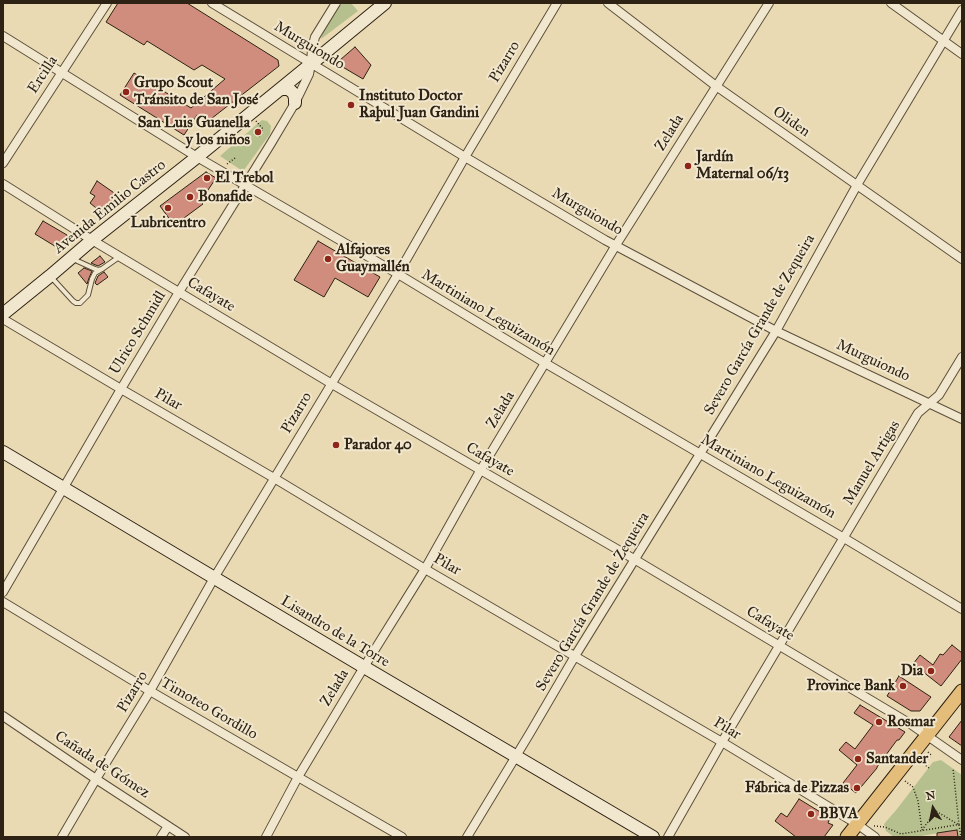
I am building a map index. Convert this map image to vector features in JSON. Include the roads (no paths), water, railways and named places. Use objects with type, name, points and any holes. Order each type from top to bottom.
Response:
[{"type":"main road","points":[[847,837],[962,691]]},
{"type":"street","name":"Ercilla","points":[[3,163],[107,3]]},
{"type":"street","name":"Murguiondo","points":[[212,3],[465,157],[605,240],[776,331],[962,418]]},
{"type":"street","name":"Ulrico Schmidl","points":[[3,592],[121,389],[295,103],[309,74],[312,64],[312,49],[315,37],[336,3]]},
{"type":"street","name":"Avenida Emilio Castro","points":[[3,314],[92,240],[312,64],[385,3]]},
{"type":"street","name":"Pizarro","points":[[62,837],[150,691],[214,578],[398,274],[465,157],[557,3]]},
{"type":"street","name":"Oliden","points":[[608,3],[716,86],[962,259]]},
{"type":"street","name":"Zelada","points":[[266,837],[298,777],[425,569],[480,471],[616,245],[769,3]]},
{"type":"street","points":[[891,3],[962,54]]},
{"type":"street","name":"Severo García Grande de Zequeira","points":[[467,837],[634,559],[776,331],[857,185],[962,10]]},
{"type":"street","name":"Martiniano Leguizamón","points":[[3,36],[197,157],[398,274],[545,363],[962,609]]},
{"type":"street","points":[[279,90],[288,89],[291,91],[294,94],[295,103]]},
{"type":"street","name":"Cafayate","points":[[3,184],[119,257],[332,384],[634,559],[909,723],[962,760]]},
{"type":"street","name":"Pilar","points":[[3,319],[274,478],[425,569],[722,742],[857,824],[875,837]]},
{"type":"street","name":"Manuel Artigas","points":[[668,837],[722,742],[918,413],[939,395],[962,358]]},
{"type":"street","name":"Lisandro de la Torre","points":[[3,452],[653,837]]},
{"type":"street","name":"Timoteo Gordillo","points":[[3,602],[150,691],[402,837]]},
{"type":"street","name":"Cañada de Gómez","points":[[3,716],[185,837]]},
{"type":"street","points":[[161,837],[168,826]]},
{"type":"lane","points":[[50,276],[73,301],[80,303],[88,295],[95,273],[119,257]]},
{"type":"lane","points":[[71,258],[95,269],[102,269]]},
{"type":"place","name":"Grupo Scout Tránsito de San José","points":[[126,92]]},
{"type":"place","name":"Instituto Doctor Raþul Juan Gandini","points":[[351,105]]},
{"type":"place","name":"San Luis Guanella y los niños","points":[[258,132]]},
{"type":"place","name":"Jardín Maternal 06/13","points":[[688,166]]},
{"type":"place","name":"El Trebol","points":[[207,178]]},
{"type":"place","name":"Bonafide","points":[[190,197]]},
{"type":"place","name":"Lubricentro","points":[[168,208]]},
{"type":"place","name":"Alfajores Guaymallén","points":[[328,259]]},
{"type":"place","name":"Parador 40","points":[[336,445]]},
{"type":"place","name":"Dia","points":[[931,671]]},
{"type":"place","name":"Province Bank","points":[[903,686]]},
{"type":"place","name":"Rosmar","points":[[879,722]]},
{"type":"place","name":"Santander","points":[[858,759]]},
{"type":"place","name":"Fábrica de Pizzas","points":[[857,788]]},
{"type":"place","name":"BBVA","points":[[811,814]]}]
